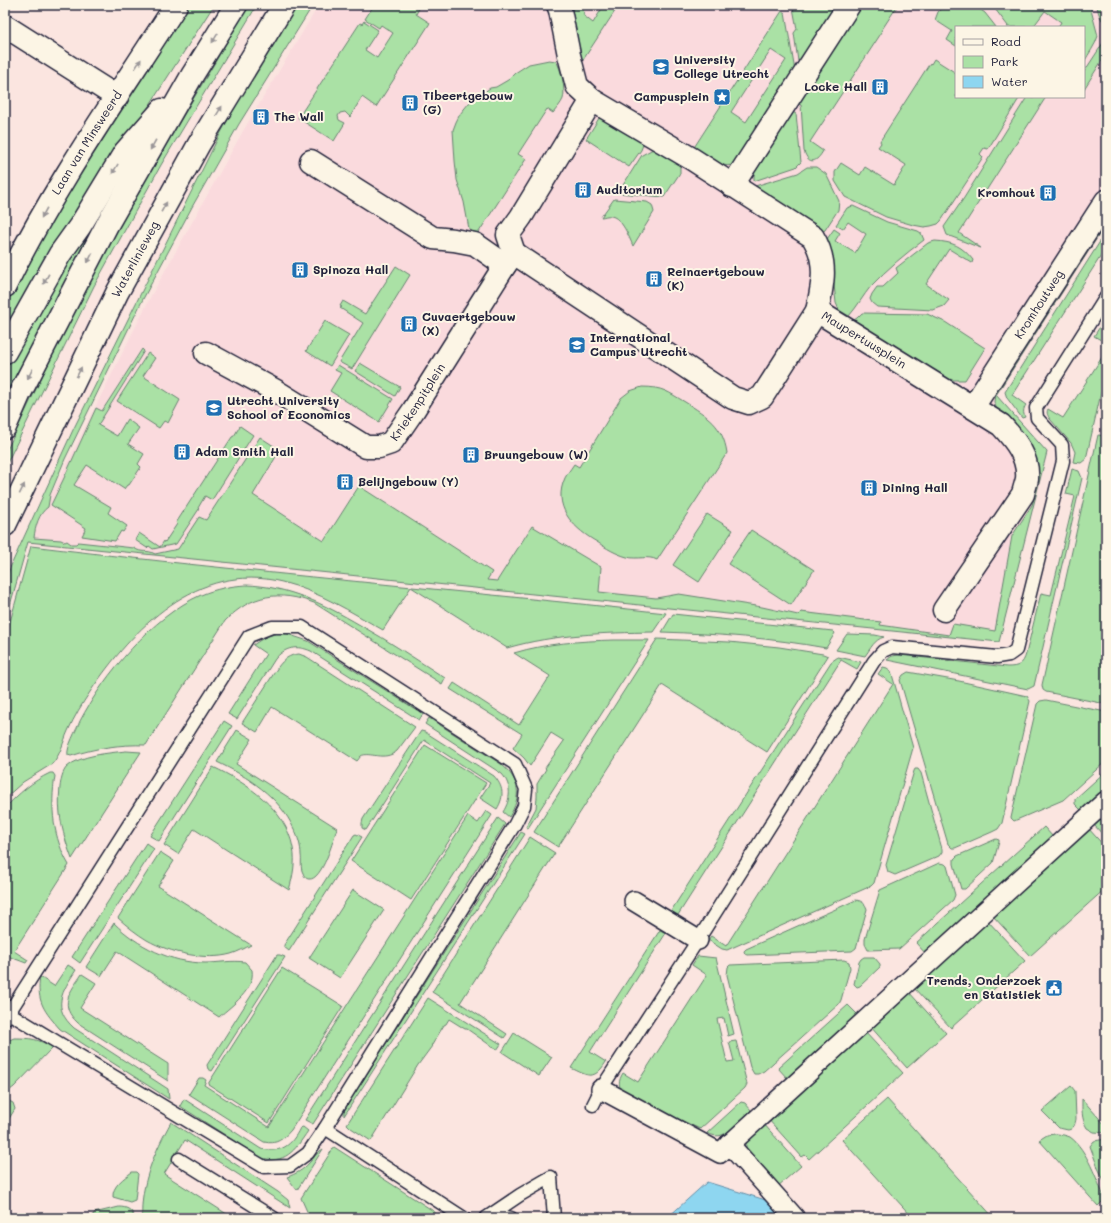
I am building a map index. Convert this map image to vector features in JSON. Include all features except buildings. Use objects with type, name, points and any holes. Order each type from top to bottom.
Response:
[{"type":"street","name":"Laan van Minsweerd","points":[[5,286],[59,186],[176,5]]},
{"type":"street","points":[[5,427],[19,395],[108,223],[192,74],[236,5]]},
{"type":"street","name":"Waterlinieweg","points":[[5,525],[117,294],[199,144],[284,5]]},
{"type":"street","points":[[558,5],[577,86],[592,100],[692,159],[813,237],[822,256],[823,282],[817,311]]},
{"type":"street","points":[[732,186],[849,5]]},
{"type":"street","points":[[5,26],[117,97]]},
{"type":"street","points":[[5,352],[60,254],[80,226],[125,152],[192,74]]},
{"type":"street","points":[[311,161],[433,238],[475,244],[509,259],[508,235],[521,217],[592,100]]},
{"type":"street","name":"Kromhoutweg","points":[[973,407],[1106,201]]},
{"type":"street","name":"Maupertuusplein","points":[[509,259],[733,398],[749,403],[762,397],[817,311],[1001,425],[1014,438],[1022,452],[1027,478],[1022,494],[944,610]]},
{"type":"street","name":"Kriekenpitplein","points":[[206,353],[276,391],[366,447],[379,447],[391,443],[413,411],[509,259]]},
{"type":"street","points":[[597,1097],[720,1153],[1106,801]]},
{"type":"street","points":[[634,900],[698,940]]},
{"type":"street","points":[[729,1144],[795,1218]]},
{"type":"lane","points":[[597,1097],[874,661],[883,651],[892,647],[997,657],[1010,655],[1016,650],[1063,461],[1062,446],[1037,418],[1036,408],[1106,297]]},
{"type":"lane","points":[[272,627],[302,627],[515,764],[526,789],[524,806],[515,824],[325,1128],[308,1153],[290,1166],[264,1167],[7,1016],[249,636],[272,627]]},
{"type":"lane","points":[[325,1128],[464,1218]]},
{"type":"lane","points":[[179,1159],[274,1218]]},
{"type":"lane","points":[[486,1218],[520,1194],[551,1177],[554,1218]]},
{"type":"lane","points":[[501,1218],[511,1218]]},
{"type":"shaded area","name":"International Campus Utrecht","points":[[319,5],[1106,5],[1106,223],[996,395],[1048,452],[999,642],[27,543],[151,296],[243,131]]},
{"type":"green space","points":[[189,5],[214,5],[77,218],[5,337],[5,306],[22,271],[50,221],[106,134],[104,132],[144,72],[146,72]]},
{"type":"green space","points":[[249,5],[257,5],[161,165],[94,286],[5,467],[5,454],[90,280],[148,176]]},
{"type":"green space","points":[[297,5],[313,5],[239,124],[192,207],[143,299],[65,459],[50,495],[48,507],[42,513],[38,521],[34,538],[61,540],[65,542],[67,541],[71,544],[76,544],[78,542],[134,548],[140,551],[155,554],[178,549],[199,517],[206,520],[260,437],[280,450],[253,495],[324,541],[359,486],[492,572],[487,580],[497,581],[532,526],[601,567],[599,592],[656,598],[679,594],[762,607],[798,615],[801,612],[881,622],[880,625],[949,635],[953,624],[995,631],[1012,536],[1032,505],[1038,482],[1036,460],[1030,445],[1020,430],[997,410],[994,402],[995,394],[1106,218],[1106,224],[996,395],[1047,452],[999,642],[28,542],[5,623],[5,580],[73,430],[217,140],[234,108]]},
{"type":"green space","points":[[374,5],[421,5],[416,14],[430,23],[376,107],[362,97],[350,117],[345,112],[340,113],[338,116],[339,120],[345,123],[334,141],[298,118],[360,23],[362,24],[364,21],[378,30],[365,50],[377,58],[393,33],[381,25],[379,28],[365,19]]},
{"type":"green space","points":[[570,5],[583,5],[584,16],[593,23],[604,5],[619,5],[581,63]]},
{"type":"green space","points":[[789,5],[838,5],[801,62],[798,61],[794,33],[797,29],[793,8],[789,7]]},
{"type":"green space","points":[[862,5],[898,5],[810,142],[823,151],[816,160],[813,161],[808,159],[804,151],[801,105],[798,104]]},
{"type":"green space","points":[[944,5],[974,5],[985,13],[995,26],[955,26],[955,45],[947,40],[952,31],[935,20],[938,12]]},
{"type":"green space","points":[[992,5],[1092,5],[1091,10],[1098,36],[1085,60],[1085,26],[1059,26],[1061,22],[1045,11],[1034,26],[1008,26]]},
{"type":"green space","points":[[1097,5],[1105,5],[1102,10],[1106,13],[1106,24],[1100,16]]},
{"type":"green space","points":[[782,11],[785,13],[795,71],[733,165],[727,166],[717,163],[693,149]],"holes":[[[771,50],[786,60],[746,122],[731,112]]]},
{"type":"green space","points":[[1106,40],[1106,54],[1085,87],[1085,70]]},
{"type":"green space","points":[[934,59],[955,72],[955,98],[1019,98],[988,149],[984,148],[980,154],[983,157],[941,221],[938,224],[924,227],[886,217],[845,197],[835,181],[835,172],[841,163],[860,175],[865,167],[894,185],[906,165],[878,147],[881,143],[880,141],[930,63],[931,64]]},
{"type":"green space","points":[[549,60],[556,61],[560,69],[564,95],[563,99],[553,113],[547,109],[518,154],[526,159],[477,235],[469,229],[464,202],[457,180],[453,130],[456,122],[460,114],[469,103],[490,88],[496,87],[508,80],[515,73],[529,64]]},
{"type":"green space","points":[[1026,98],[1045,98],[959,233],[981,248],[947,235],[944,227],[964,198]]},
{"type":"green space","points":[[793,112],[796,114],[801,162],[796,167],[754,181],[754,172],[756,167],[758,167]]},
{"type":"green space","points":[[601,115],[644,142],[641,150],[629,167],[586,139]]},
{"type":"green space","points":[[653,149],[680,165],[680,173],[664,197],[618,193],[642,155]]},
{"type":"green space","points":[[807,167],[816,167],[826,174],[839,201],[838,210],[825,230],[822,232],[758,190],[755,186],[798,173]]},
{"type":"green space","points":[[614,199],[647,202],[652,205],[654,212],[633,246],[625,228],[619,220],[611,216],[601,217]]},
{"type":"green space","points":[[853,206],[887,222],[918,231],[921,233],[924,240],[896,262],[871,286],[849,316],[839,310],[836,303],[830,247],[827,239],[834,229],[840,233],[835,241],[855,253],[866,234],[848,222],[843,229],[836,225],[847,208]]},
{"type":"green space","points":[[87,227],[92,229],[5,401],[5,369],[23,335]]},
{"type":"green space","points":[[1106,232],[1106,248],[1012,395],[1026,405],[1024,408],[1025,417],[1022,418],[1007,398],[1005,392]]},
{"type":"green space","points":[[935,241],[947,242],[961,248],[973,260],[972,263],[949,249],[926,284],[949,300],[944,306],[933,310],[877,307],[872,303],[870,299],[872,294],[877,287],[883,287],[898,273],[896,268],[928,243]]},
{"type":"green space","points":[[396,266],[410,275],[352,369],[339,362],[363,323],[340,308],[342,307],[340,306],[343,301],[365,314]]},
{"type":"green space","points":[[862,313],[927,314],[945,322],[985,348],[965,380],[951,380],[854,320]]},
{"type":"green space","points":[[325,321],[349,335],[330,366],[306,351]]},
{"type":"green space","points":[[1101,325],[1106,328],[1106,343],[1094,336]]},
{"type":"green space","points":[[142,349],[144,351],[98,425],[117,436],[127,419],[139,428],[128,444],[144,454],[138,464],[141,467],[129,485],[127,485],[124,489],[87,465],[74,485],[111,507],[108,513],[127,526],[123,532],[121,531],[115,541],[82,536],[86,528],[51,505],[96,408],[102,411]]},
{"type":"green space","points":[[1106,351],[1106,371],[1086,459],[1081,463],[1073,462],[1075,452],[1071,443],[1050,419],[1047,410],[1048,409],[1063,418]]},
{"type":"green space","points":[[148,353],[155,358],[143,376],[180,400],[168,423],[164,421],[159,428],[117,401]]},
{"type":"green space","points":[[360,363],[400,387],[395,396],[355,371]]},
{"type":"green space","points":[[338,365],[393,399],[379,422],[330,391],[341,373],[335,370]]},
{"type":"green space","points":[[642,387],[655,388],[674,395],[707,417],[718,428],[722,435],[727,453],[657,560],[650,558],[627,557],[615,553],[589,537],[569,518],[564,510],[561,493],[566,475],[574,464],[579,467],[621,398],[630,391]]},
{"type":"green space","points":[[240,426],[253,435],[212,500],[205,496],[198,508],[199,509],[176,544],[153,549],[149,546],[147,548],[135,540],[139,533],[160,547],[164,541],[165,542]]},
{"type":"green space","points":[[1098,435],[1106,436],[1106,704],[1046,692],[1043,690],[1042,685]]},
{"type":"green space","points":[[1072,469],[1079,471],[1082,478],[1034,686],[1028,689],[887,660],[892,656],[899,655],[1007,667],[1014,667],[1022,663],[1026,654],[1041,593],[1051,595],[1075,496],[1066,494]]},
{"type":"green space","points":[[707,514],[733,530],[699,582],[673,565]]},
{"type":"green space","points":[[751,530],[814,570],[791,605],[728,564]]},
{"type":"green space","points":[[31,546],[189,564],[666,613],[653,632],[561,637],[525,643],[507,648],[411,587],[383,630],[321,596],[282,582],[251,578],[222,581],[195,591],[170,605],[147,624],[126,645],[107,668],[81,706],[68,731],[60,752],[52,764],[23,782],[5,798],[5,640]]},
{"type":"green space","points":[[246,585],[276,589],[319,603],[382,638],[445,678],[442,684],[314,603],[289,597],[266,597],[245,605],[225,621],[146,745],[108,747],[71,756],[68,755],[72,738],[90,703],[116,666],[148,632],[165,617],[201,595],[223,588]]},
{"type":"green space","points":[[673,614],[833,631],[835,633],[826,648],[744,637],[662,632]]},
{"type":"green space","points":[[278,633],[287,634],[308,641],[423,714],[419,720],[311,651],[301,648],[292,648],[283,652],[275,659],[237,719],[228,714],[266,654],[253,645],[265,637]]},
{"type":"green space","points":[[847,634],[875,635],[884,637],[875,642],[865,656],[836,650]]},
{"type":"green space","points":[[657,639],[729,642],[779,647],[828,656],[767,752],[662,685],[558,847],[534,832]]},
{"type":"green space","points":[[614,640],[649,640],[528,828],[526,827],[536,808],[537,784],[546,769],[545,768],[564,741],[551,733],[530,766],[513,748],[522,734],[450,689],[454,683],[519,725],[550,676],[514,653],[564,643]]},
{"type":"green space","points":[[299,654],[307,657],[415,727],[397,751],[387,756],[364,755],[357,761],[272,707],[257,732],[242,723],[280,664],[290,656]]},
{"type":"green space","points":[[838,657],[861,662],[857,669],[841,660],[678,915],[671,911],[831,662]]},
{"type":"green space","points":[[883,667],[891,671],[913,748],[874,883],[871,886],[727,950],[722,949],[708,940],[711,936],[726,946],[893,684],[878,674]]},
{"type":"green space","points":[[908,672],[959,681],[1027,696],[1030,701],[1002,823],[998,829],[955,848],[952,848],[948,844],[900,680],[903,675]]},
{"type":"green space","points":[[1046,700],[1106,712],[1106,761],[1063,800],[1014,821],[1011,818],[1037,704],[1040,701]]},
{"type":"green space","points":[[429,718],[501,764],[512,776],[517,789],[517,795],[516,802],[509,817],[503,812],[508,802],[509,788],[508,783],[502,774],[425,724]]},
{"type":"green space","points":[[224,721],[232,726],[159,841],[150,836]]},
{"type":"green space","points":[[237,730],[252,739],[236,764],[337,828],[327,858],[314,878],[308,879],[304,875],[298,838],[288,817],[280,807],[271,797],[251,781],[217,762]]},
{"type":"green space","points":[[421,731],[425,732],[494,776],[502,791],[500,804],[497,809],[480,798],[490,783],[424,740],[366,830],[362,828],[363,819]]},
{"type":"green space","points":[[425,745],[486,783],[411,900],[351,861]]},
{"type":"green space","points":[[126,751],[141,752],[72,859],[63,833],[59,806],[60,787],[64,771],[73,763],[87,757]]},
{"type":"green space","points":[[213,767],[226,773],[251,789],[274,809],[282,821],[289,834],[294,853],[294,869],[289,890],[194,829],[178,854],[164,845]]},
{"type":"green space","points":[[915,769],[918,769],[921,773],[942,852],[939,856],[895,875],[888,872],[886,865]]},
{"type":"green space","points":[[1106,771],[1106,789],[1082,811],[1075,804],[1075,799]]},
{"type":"green space","points":[[50,773],[53,773],[55,776],[53,811],[56,833],[59,844],[69,865],[14,951],[28,960],[26,963],[5,955],[5,808],[26,788]]},
{"type":"green space","points":[[486,811],[492,815],[291,1130],[285,1136],[273,1143],[264,1142],[189,1094],[199,1078],[203,1078],[206,1080],[204,1085],[269,1127],[468,816],[478,823]]},
{"type":"green space","points":[[1106,812],[1106,838],[1093,824]]},
{"type":"green space","points":[[498,818],[505,824],[313,1124],[305,1120]]},
{"type":"green space","points":[[1044,827],[1053,837],[925,953],[916,943]]},
{"type":"green space","points":[[1088,828],[1106,848],[1106,888],[1030,956],[992,915]]},
{"type":"green space","points":[[521,832],[525,834],[344,1116],[344,1110],[347,1105]]},
{"type":"green space","points":[[356,834],[362,837],[289,951],[284,947],[284,945]]},
{"type":"green space","points":[[530,837],[555,853],[460,1003],[507,1034],[504,1038],[432,992]]},
{"type":"green space","points":[[996,839],[999,840],[999,842],[993,863],[965,889],[961,889],[954,859],[957,856]]},
{"type":"green space","points":[[146,843],[154,849],[80,963],[72,957]]},
{"type":"green space","points":[[160,852],[174,861],[158,886],[251,945],[234,953],[211,957],[177,952],[156,945],[147,940],[118,918]]},
{"type":"green space","points":[[939,863],[947,866],[955,895],[953,900],[899,949],[868,950],[865,944],[865,939],[880,890]]},
{"type":"green space","points":[[353,890],[384,910],[340,978],[309,958]]},
{"type":"green space","points":[[856,900],[863,903],[867,909],[856,948],[852,951],[745,954],[744,951],[746,949]]},
{"type":"green space","points":[[987,920],[1025,961],[951,1028],[913,987]]},
{"type":"green space","points":[[114,923],[144,946],[155,952],[180,960],[205,963],[230,961],[245,962],[252,970],[250,984],[242,996],[219,1017],[117,951],[101,976],[86,967]]},
{"type":"green space","points":[[660,930],[666,933],[590,1052],[606,1062],[598,1072],[590,1075],[586,1075],[571,1068]]},
{"type":"green space","points":[[277,955],[285,957],[212,1071],[208,1069],[207,1065]]},
{"type":"green space","points":[[698,956],[716,958],[734,1034],[728,1036],[724,1018],[717,1019],[727,1062],[734,1061],[729,1042],[736,1041],[747,1084],[745,1088],[700,1129],[624,1094],[619,1084],[623,1073],[638,1082],[707,975],[692,965]]},
{"type":"green space","points":[[864,957],[874,957],[880,964],[880,967],[860,986],[857,987],[854,984],[859,962]]},
{"type":"green space","points":[[844,960],[849,962],[850,968],[839,1004],[764,1071],[754,1074],[750,1067],[727,975],[728,967],[730,965]]},
{"type":"green space","points":[[68,965],[76,970],[63,992],[61,999],[63,1013],[67,1020],[74,1028],[168,1089],[169,1099],[60,1029],[46,1012],[39,993],[40,977],[54,986]]},
{"type":"green space","points":[[282,968],[343,1006],[269,1123],[208,1084]]},
{"type":"green space","points":[[82,974],[96,983],[80,1008],[168,1064],[168,1081],[78,1023],[72,1016],[68,1010],[68,998]]},
{"type":"green space","points":[[908,991],[946,1033],[907,1068],[870,1026]]},
{"type":"green space","points":[[428,998],[501,1044],[497,1050],[467,1029],[449,1019],[418,1065],[371,1141],[347,1124]]},
{"type":"green space","points":[[848,1005],[857,1014],[787,1078],[778,1068]]},
{"type":"green space","points":[[864,1031],[903,1073],[809,1159],[805,1155],[802,1157],[767,1118]]},
{"type":"green space","points":[[514,1033],[552,1057],[539,1076],[502,1052]]},
{"type":"green space","points":[[14,1038],[25,1038],[43,1042],[53,1047],[14,1087],[5,1094],[5,1063],[8,1058],[5,1056],[5,1042]]},
{"type":"green space","points":[[1071,1086],[1075,1091],[1076,1119],[1073,1127],[1068,1130],[1059,1128],[1042,1111]]},
{"type":"green space","points":[[184,1099],[261,1149],[280,1149],[289,1144],[300,1128],[303,1127],[308,1131],[294,1150],[283,1158],[268,1159],[259,1157],[180,1106]]},
{"type":"green space","points":[[887,1099],[994,1218],[913,1218],[842,1140]]},
{"type":"green space","points":[[1082,1099],[1106,1126],[1106,1133],[1094,1132],[1087,1128],[1083,1117]]},
{"type":"green space","points":[[5,1101],[13,1103],[15,1109],[5,1125]]},
{"type":"green space","points":[[741,1102],[745,1103],[751,1110],[733,1128],[720,1136],[714,1136],[707,1133]]},
{"type":"green space","points":[[171,1122],[278,1192],[288,1200],[290,1208],[185,1140],[164,1174],[233,1218],[142,1218],[143,1193],[146,1180],[159,1144]]},
{"type":"green space","points":[[763,1123],[801,1166],[777,1187],[746,1150],[746,1141]]},
{"type":"green space","points":[[1055,1134],[1070,1137],[1082,1149],[1105,1199],[1098,1206],[1039,1140],[1047,1135]]},
{"type":"green space","points":[[1106,1139],[1106,1184],[1090,1146],[1094,1141]]},
{"type":"green space","points":[[334,1147],[435,1212],[432,1218],[310,1218],[301,1198]]},
{"type":"green space","points":[[323,1149],[297,1190],[287,1177],[302,1170],[317,1153]]},
{"type":"green space","points":[[132,1172],[136,1172],[138,1174],[135,1200],[130,1202],[113,1197],[116,1186]]},
{"type":"green space","points":[[119,1207],[129,1210],[134,1218],[91,1218],[94,1213]]},
{"type":"water","points":[[707,1182],[772,1202],[786,1218],[667,1218]]},
{"type":"place","name":"University College Utrecht","points":[[661,67]]},
{"type":"place","name":"Locke Hall","points":[[880,87]]},
{"type":"place","name":"Campusplein","points":[[722,97]]},
{"type":"place","name":"Tibeertgebouw (G)","points":[[410,103]]},
{"type":"place","name":"The Wall","points":[[261,117]]},
{"type":"place","name":"Auditorium","points":[[583,190]]},
{"type":"place","name":"Kromhout","points":[[1048,193]]},
{"type":"place","name":"Spinoza Hall","points":[[300,270]]},
{"type":"place","name":"Reinaertgebouw (K)","points":[[654,279]]},
{"type":"place","name":"Cuvaertgebouw (X)","points":[[409,324]]},
{"type":"place","name":"International Campus Utrecht","points":[[577,345]]},
{"type":"place","name":"Utrecht University School of Economics","points":[[214,408]]},
{"type":"place","name":"Adam Smith Hall","points":[[182,452]]},
{"type":"place","name":"Bruungebouw (W)","points":[[471,455]]},
{"type":"place","name":"Belijngebouw (Y)","points":[[345,482]]},
{"type":"place","name":"Dining Hall","points":[[869,488]]},
{"type":"place","name":"Trends, Onderzoek en Statistiek","points":[[1054,988]]}]
